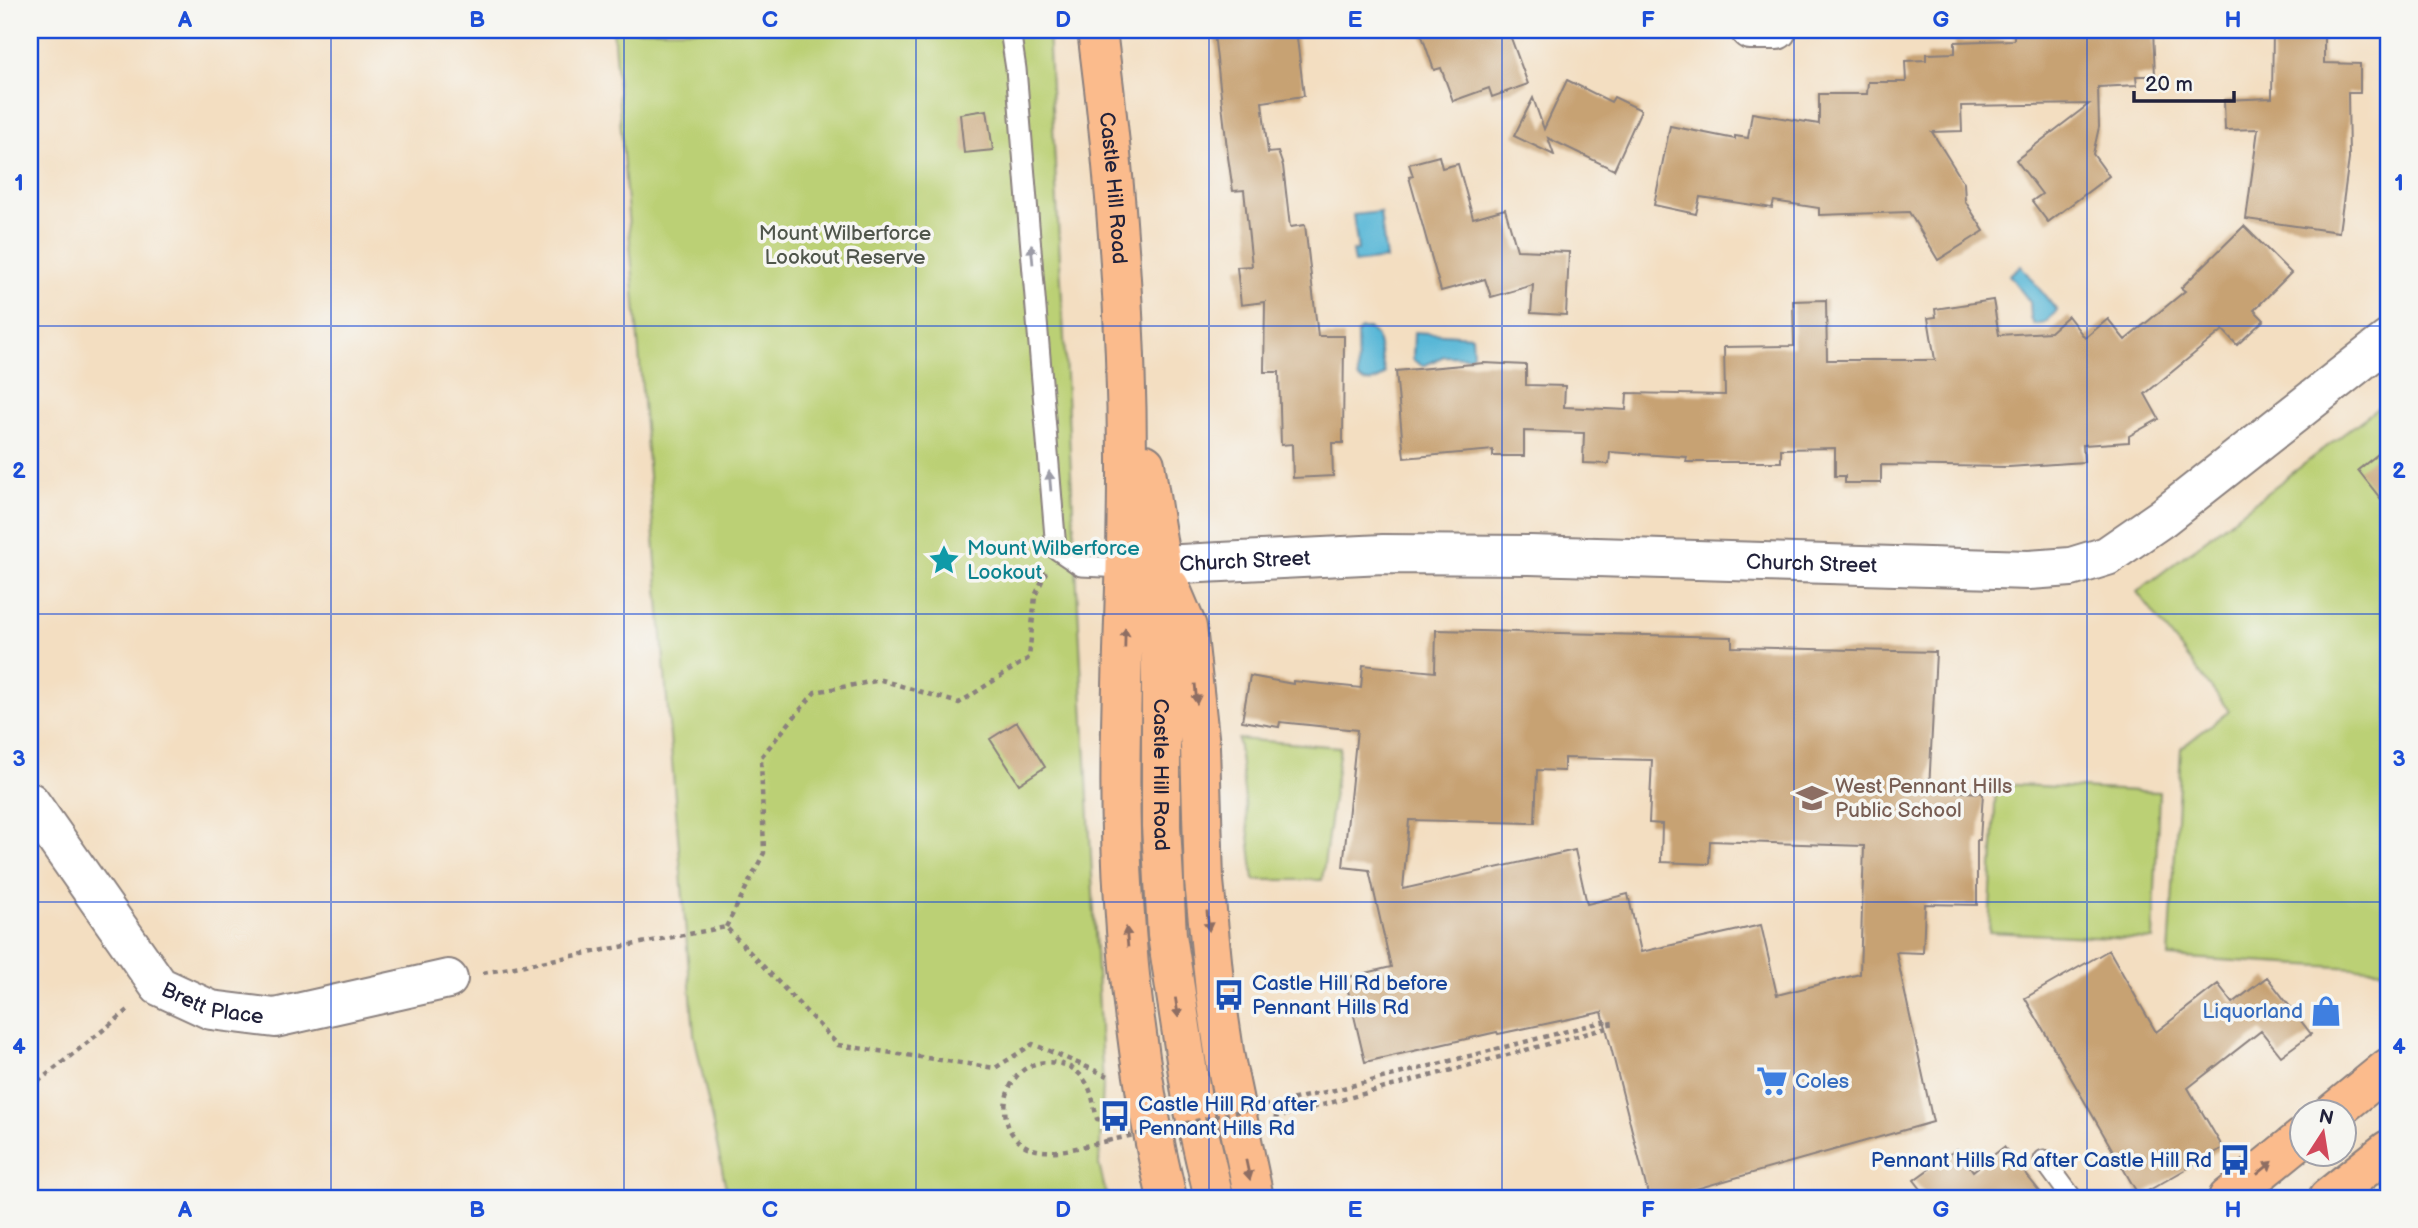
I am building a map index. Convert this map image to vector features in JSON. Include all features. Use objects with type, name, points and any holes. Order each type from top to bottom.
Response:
[{"type":"main road","name":"Castle Hill Road","points":[[1097,30],[1144,567],[1167,934],[1193,1106],[1214,1198]]},
{"type":"main road","name":"Castle Hill Road","points":[[1144,567],[1122,780],[1124,899],[1147,1092],[1167,1198]]},
{"type":"main road","points":[[1144,567],[1188,627],[1200,746],[1204,881],[1215,991],[1224,1058],[1254,1198]]},
{"type":"main road","points":[[2352,1098],[2388,1069]]},
{"type":"main road","points":[[2228,1198],[2288,1149]]},
{"type":"main road","points":[[2328,1198],[2388,1150]]},
{"type":"street","points":[[1750,30],[1777,30]]},
{"type":"street","name":"Church Street","points":[[1144,567],[1396,554],[2029,570],[2071,568],[2106,556],[2162,518],[2388,340]]},
{"type":"street","name":"Brett Place","points":[[30,802],[159,986],[211,1010],[275,1018],[448,979]]},
{"type":"lane","points":[[1010,30],[1016,69],[1056,549],[1080,566],[1144,567]]},
{"type":"lane","points":[[2045,1160],[2072,1198]]},
{"type":"path","points":[[726,927],[764,853],[761,757],[815,692],[881,680],[959,703],[1028,658],[1035,596],[1056,549]]},
{"type":"path","points":[[448,979],[726,927]]},
{"type":"path","points":[[726,927],[838,1045],[995,1068],[1032,1044],[1147,1092]]},
{"type":"path","points":[[30,1088],[159,986]]},
{"type":"path","points":[[1107,1121],[1097,1119],[1086,1082],[1074,1069],[1065,1065],[1054,1062],[1033,1065],[1019,1073],[1009,1085],[1004,1111],[1013,1135],[1031,1149],[1055,1151],[1326,1092],[1610,1020],[1611,1027],[1267,1120]]},
{"type":"green space","name":"Mount Wilberforce Lookout Reserve","points":[[613,30],[1048,30],[1103,1086],[1099,1165],[1107,1198],[728,1198],[694,1034]]},
{"type":"green space","points":[[2388,400],[2388,970],[2169,957],[2181,748],[2229,711],[2137,592]]},
{"type":"green space","points":[[1238,739],[1340,747],[1322,880],[1254,880]]},
{"type":"green space","points":[[1996,784],[2159,792],[2153,940],[1989,932]]},
{"type":"water","points":[[1380,212],[1386,259],[1354,263],[1352,251],[1358,250],[1353,215]]},
{"type":"water","points":[[2021,266],[2057,311],[2045,323],[2035,325],[2031,319],[2030,302],[2009,275]]},
{"type":"water","points":[[1361,329],[1370,329],[1377,337],[1385,374],[1372,382],[1358,378],[1357,334]]},
{"type":"water","points":[[1414,332],[1472,336],[1473,354],[1469,357],[1444,356],[1423,366],[1413,360]]},
{"type":"building","points":[[1296,30],[1304,96],[1262,102],[1268,153],[1278,152],[1283,166],[1290,227],[1305,225],[1318,336],[1344,336],[1343,443],[1332,443],[1333,476],[1293,478],[1292,444],[1281,445],[1279,372],[1264,372],[1265,302],[1241,305],[1237,267],[1252,266],[1244,190],[1233,191],[1214,33]]},
{"type":"building","points":[[1420,30],[1508,30],[1528,84],[1492,97],[1489,88],[1453,101],[1441,68],[1434,70]]},
{"type":"building","points":[[2014,30],[2153,30],[2155,76],[2136,76],[2137,85],[2098,87],[2099,127],[2093,154],[2109,176],[2048,222],[2032,201],[2042,194],[2016,160],[2089,104],[1961,106],[1962,131],[1932,132],[1964,183],[1965,201],[1984,231],[1938,260],[1909,212],[1819,215],[1819,208],[1774,201],[1772,208],[1700,197],[1696,214],[1654,205],[1670,126],[1735,139],[1735,136],[1748,138],[1752,113],[1819,124],[1819,94],[1867,94],[1868,82],[1906,82],[1905,61],[1926,60],[1926,54],[1955,53],[1955,42],[2014,40]]},
{"type":"building","points":[[2273,30],[2324,30],[2324,63],[2360,64],[2360,93],[2348,93],[2349,159],[2339,232],[2246,219],[2258,129],[2225,130],[2224,100],[2272,98]]},
{"type":"building","points":[[1567,80],[1611,102],[1614,97],[1641,110],[1614,170],[1548,138],[1554,155],[1514,136],[1533,98],[1544,129]]},
{"type":"building","points":[[987,110],[993,150],[964,153],[960,114]]},
{"type":"building","points":[[1439,156],[1442,168],[1458,164],[1473,218],[1505,209],[1517,250],[1569,252],[1566,315],[1531,313],[1533,285],[1491,297],[1485,279],[1441,291],[1409,177],[1413,176],[1409,164]]},
{"type":"building","points":[[2244,226],[2291,273],[2254,310],[2264,320],[2237,345],[2223,330],[2145,394],[2159,419],[2129,436],[2129,442],[2083,445],[2084,462],[2009,467],[1881,465],[1881,483],[1845,483],[1845,476],[1835,476],[1835,448],[1781,449],[1781,462],[1686,462],[1687,457],[1610,452],[1609,464],[1583,463],[1584,433],[1524,431],[1524,456],[1493,456],[1493,450],[1404,458],[1396,371],[1484,363],[1526,365],[1526,385],[1565,386],[1564,407],[1626,410],[1627,393],[1725,395],[1724,347],[1794,346],[1793,301],[1826,300],[1827,360],[1935,360],[1928,318],[1936,317],[1935,309],[1993,300],[1999,335],[2050,332],[2068,316],[2085,338],[2108,319],[2125,340],[2185,291],[2181,288]]},
{"type":"building","points":[[2388,446],[2388,508],[2358,470]]},
{"type":"building","points":[[1436,630],[1732,637],[1732,647],[1936,652],[1929,790],[1983,793],[1980,840],[1977,840],[1977,905],[1925,904],[1923,953],[1896,952],[1933,1122],[1664,1198],[1649,1198],[1602,1012],[1498,1034],[1497,1032],[1365,1062],[1345,978],[1391,967],[1369,870],[1343,867],[1357,730],[1280,722],[1279,727],[1242,721],[1250,676],[1293,684],[1293,681],[1361,688],[1363,665],[1435,672]],"holes":[[[1564,758],[1652,760],[1649,823],[1662,824],[1661,862],[1709,864],[1710,841],[1864,846],[1860,974],[1777,995],[1761,925],[1641,952],[1628,894],[1587,904],[1575,850],[1403,889],[1409,820],[1535,823],[1537,770],[1564,771]]]},
{"type":"building","points":[[1017,722],[1045,767],[1019,784],[990,739]]},
{"type":"building","points":[[2109,950],[2156,1032],[2218,984],[2233,1003],[2267,977],[2311,1034],[2281,1056],[2261,1031],[2188,1088],[2223,1148],[2139,1196],[2025,998]]},
{"type":"building","points":[[2004,1147],[2045,1198],[1928,1198],[1914,1180],[1957,1149],[1973,1171]]},
{"type":"place","name":"Mount Wilberforce Lookout","points":[[944,560]]},
{"type":"place","name":"West Pennant Hills Public School","points":[[1812,798]]},
{"type":"place","name":"Castle Hill Rd before Pennant Hills Rd","points":[[1229,995]]},
{"type":"place","name":"Liquorland","points":[[2326,1011]]},
{"type":"place","name":"Coles","points":[[1772,1081]]},
{"type":"place","name":"Castle Hill Rd after Pennant Hills Rd","points":[[1115,1116]]},
{"type":"place","name":"Pennant Hills Rd after Castle Hill Rd","points":[[2235,1160]]}]
